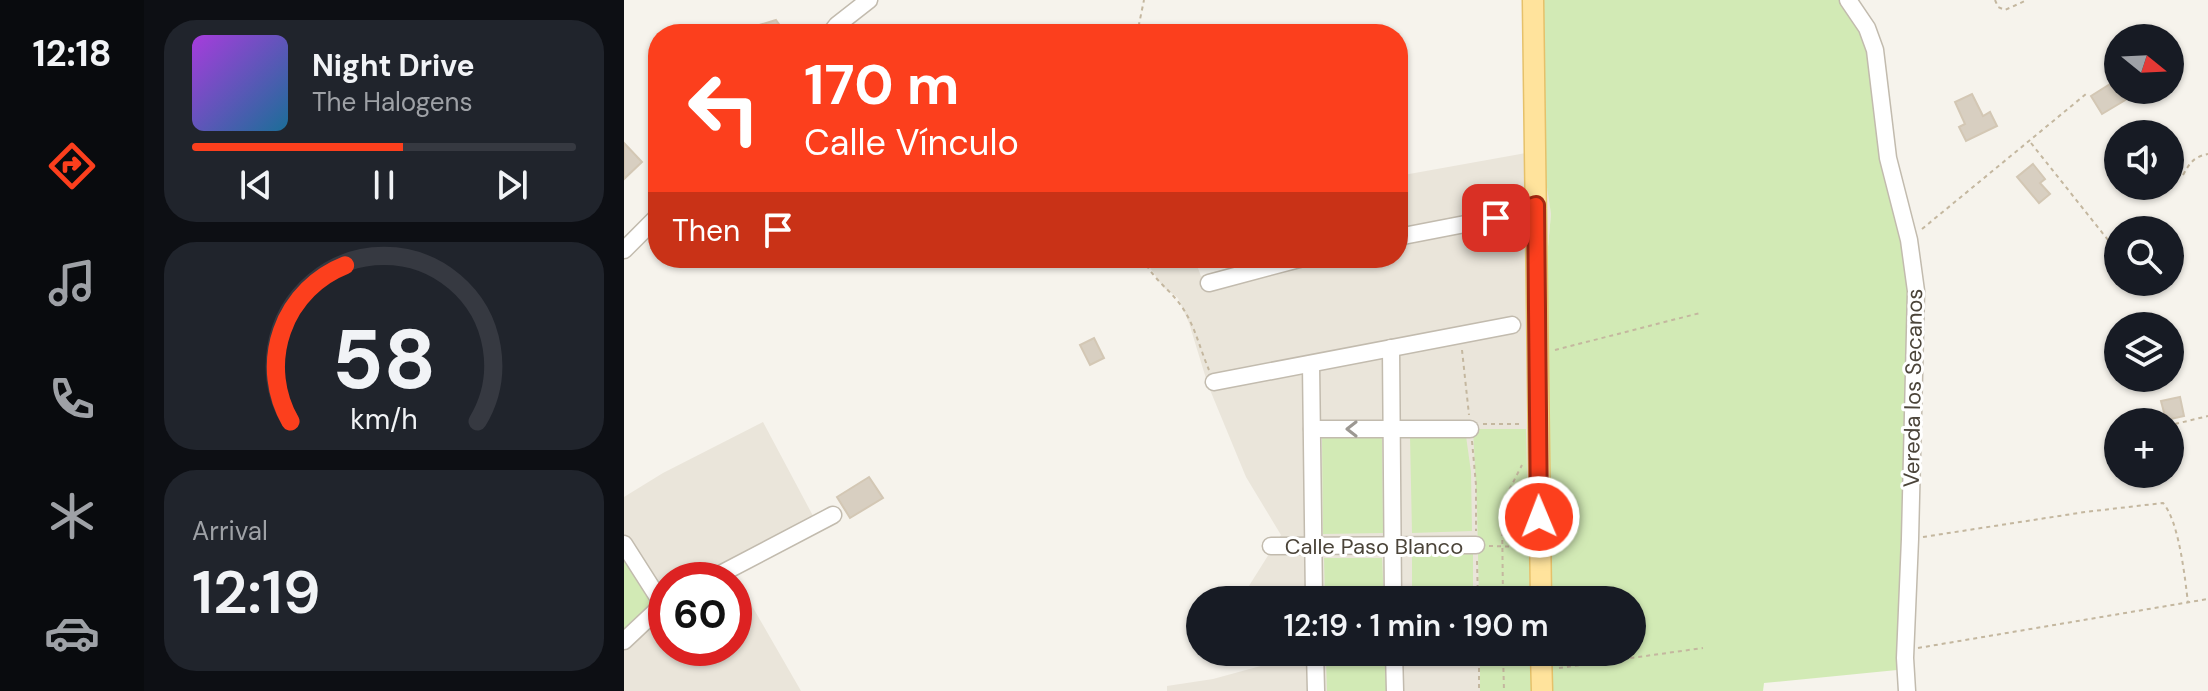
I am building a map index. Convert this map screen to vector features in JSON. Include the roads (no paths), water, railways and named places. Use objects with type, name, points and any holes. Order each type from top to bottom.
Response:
[{"type":"main road","points":[[1533,0],[1537,215]]},
{"type":"main road","points":[[1537,215],[1544,208],[1546,229],[1538,287],[1541,586]]},
{"type":"street","points":[[838,24],[869,0]]},
{"type":"street","name":"Vereda los Secanos","points":[[1848,0],[1867,28],[1875,50],[1888,158],[1909,240],[1916,291],[1905,650],[1907,691]]},
{"type":"street","points":[[1408,235],[1496,218],[1537,215]]},
{"type":"street","points":[[624,250],[648,226]]},
{"type":"street","points":[[1209,283],[1265,268]]},
{"type":"street","points":[[1214,382],[1512,325]]},
{"type":"street","points":[[1391,348],[1393,586]]},
{"type":"street","points":[[1311,364],[1314,586]]},
{"type":"street","points":[[1312,429],[1470,427]]},
{"type":"street","points":[[743,562],[833,515]]},
{"type":"street","points":[[624,544],[648,579]]},
{"type":"street","name":"Calle Paso Blanco","points":[[1271,546],[1476,545]]},
{"type":"street","points":[[624,641],[648,619]]},
{"type":"street","points":[[1315,666],[1316,691]]},
{"type":"street","points":[[1394,666],[1395,691]]}]
